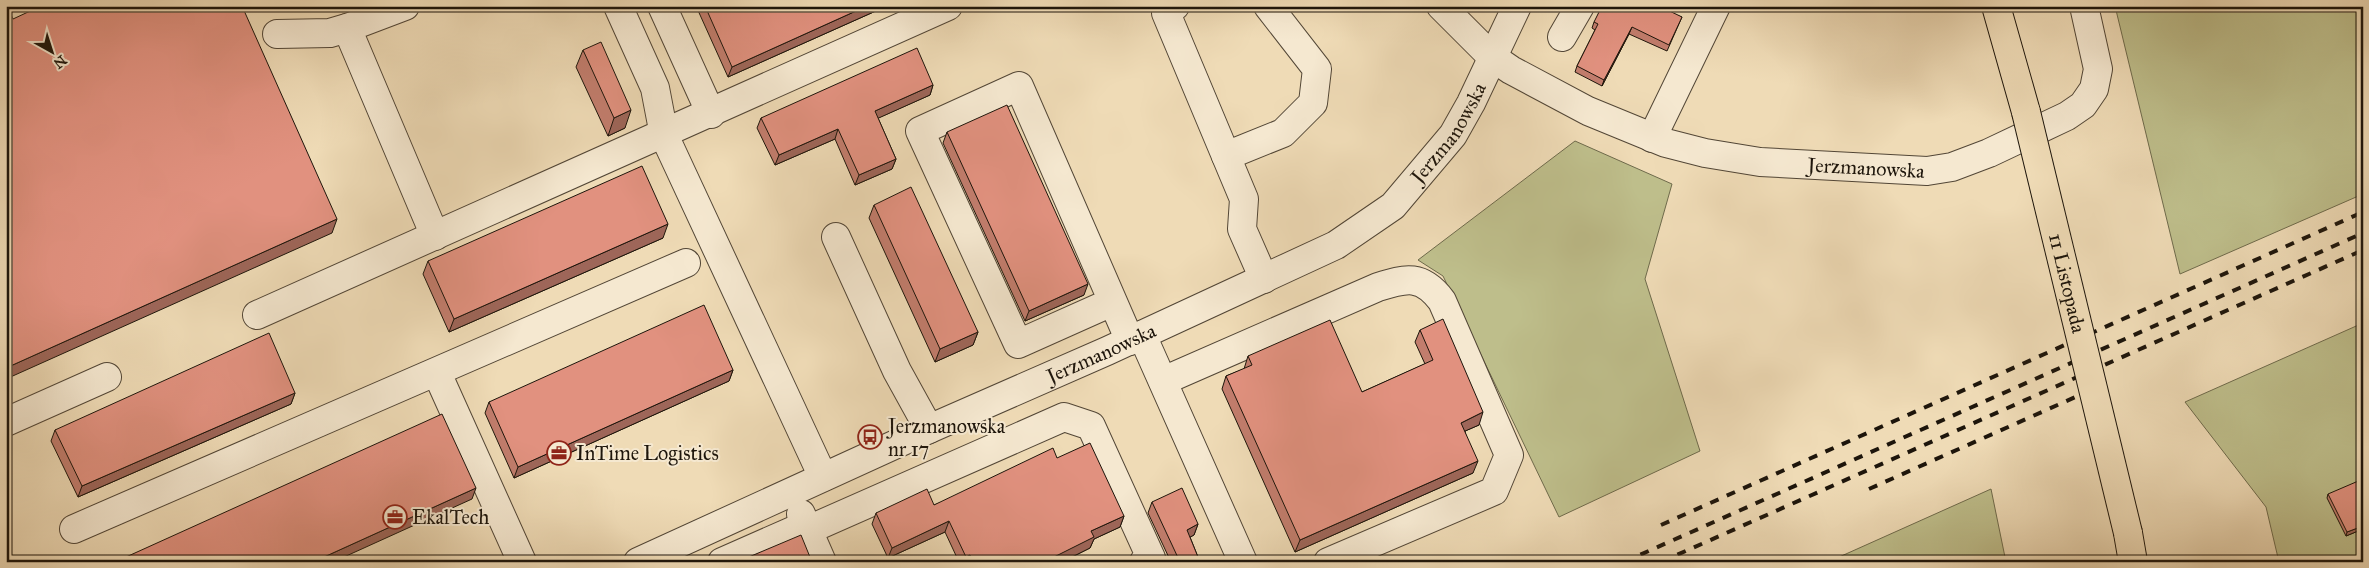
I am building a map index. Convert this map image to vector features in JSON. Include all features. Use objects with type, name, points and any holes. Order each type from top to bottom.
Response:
[{"type":"main road","name":"11 Listopada","points":[[1996,6],[2017,80],[2128,533],[2133,562]]},
{"type":"street","points":[[277,34],[338,31],[405,6]]},
{"type":"street","points":[[618,6],[655,88],[664,134],[822,478]]},
{"type":"street","points":[[662,6],[711,114]]},
{"type":"street","points":[[257,315],[711,114],[948,6]]},
{"type":"street","points":[[1175,6],[1166,13],[1244,200],[1242,229],[1264,279]]},
{"type":"street","points":[[1226,156],[1283,133],[1313,103],[1317,69],[1268,6]]},
{"type":"street","points":[[1441,6],[1492,57]]},
{"type":"street","name":"Jerzmanowska","points":[[638,562],[929,429],[1136,338],[1336,245],[1393,206],[1453,135],[1471,103],[1517,6]]},
{"type":"street","points":[[1562,37],[1580,6]]},
{"type":"street","points":[[1652,138],[1716,6]]},
{"type":"street","name":"Jerzmanowska","points":[[1492,57],[1511,70],[1588,111],[1652,138],[1705,153],[1760,162],[1927,171],[1952,167],[1989,153],[2067,116],[2089,98],[2097,79],[2098,69],[2084,6]]},
{"type":"street","points":[[338,31],[408,173],[435,236]]},
{"type":"street","points":[[1112,302],[1018,344],[920,131],[1019,86],[1112,302],[1163,381],[1243,562]]},
{"type":"street","points":[[836,236],[897,371],[929,429]]},
{"type":"street","points":[[74,529],[437,373],[686,263]]},
{"type":"street","points":[[1163,381],[1386,284],[1408,279],[1427,284],[1435,292],[1442,301],[1509,455],[1494,492],[1328,562]]},
{"type":"street","points":[[437,373],[522,562]]},
{"type":"street","points":[[6,422],[107,377]]},
{"type":"street","points":[[722,562],[807,528],[1064,417],[1090,426],[1151,558],[1144,562]]},
{"type":"street","points":[[791,492],[822,562]]},
{"type":"green space","points":[[2115,6],[2363,6],[2363,194],[2180,274]]},
{"type":"green space","points":[[1575,141],[1672,184],[1645,279],[1700,451],[1559,517],[1443,276],[1418,260]]},
{"type":"green space","points":[[2363,323],[2363,562],[2279,562],[2266,507],[2185,402]]},
{"type":"green space","points":[[1991,489],[2006,562],[1828,562]]},
{"type":"building","points":[[6,6],[13,19],[41,6],[242,6],[337,219],[6,368]]},
{"type":"building","points":[[705,6],[867,6],[732,67]]},
{"type":"building","points":[[1602,6],[1647,6],[1652,8],[1653,6],[1659,6],[1682,17],[1669,45],[1632,27],[1604,80],[1577,66],[1598,24],[1594,22]]},
{"type":"building","points":[[601,42],[631,110],[614,118],[583,50]]},
{"type":"building","points":[[917,48],[933,85],[875,111],[896,159],[859,175],[838,129],[779,155],[761,118]]},
{"type":"building","points":[[1007,105],[1088,284],[1029,311],[947,132]]},
{"type":"building","points":[[642,166],[668,224],[454,319],[428,261]]},
{"type":"building","points":[[911,187],[978,332],[940,349],[874,205]]},
{"type":"building","points":[[704,305],[733,370],[518,467],[489,402]]},
{"type":"building","points":[[1443,319],[1483,412],[1461,423],[1478,461],[1300,540],[1226,376],[1252,365],[1248,356],[1330,320],[1362,392],[1433,360],[1420,330]]},
{"type":"building","points":[[269,333],[295,393],[82,486],[55,430]]},
{"type":"building","points":[[442,414],[476,488],[313,562],[115,562]]},
{"type":"building","points":[[1090,443],[1124,516],[1091,531],[1094,537],[1044,562],[973,562],[970,555],[966,557],[949,521],[892,548],[876,513],[927,489],[934,505],[1053,448],[1057,458]]},
{"type":"building","points":[[2363,479],[2363,526],[2347,532],[2328,494]]},
{"type":"building","points":[[1182,488],[1198,524],[1187,530],[1200,562],[1180,562],[1152,502]]},
{"type":"building","points":[[801,535],[812,562],[737,562]]},
{"type":"railway","points":[[1661,525],[2363,212]]},
{"type":"railway","points":[[1624,562],[2363,233]]},
{"type":"railway","points":[[1661,562],[2363,250]]},
{"type":"railway","points":[[1869,489],[2080,395]]},
{"type":"place","name":"Jerzmanowska nr 17","points":[[870,437]]},
{"type":"place","name":"InTime Logistics","points":[[559,453]]},
{"type":"place","name":"EkalTech","points":[[395,517]]}]
